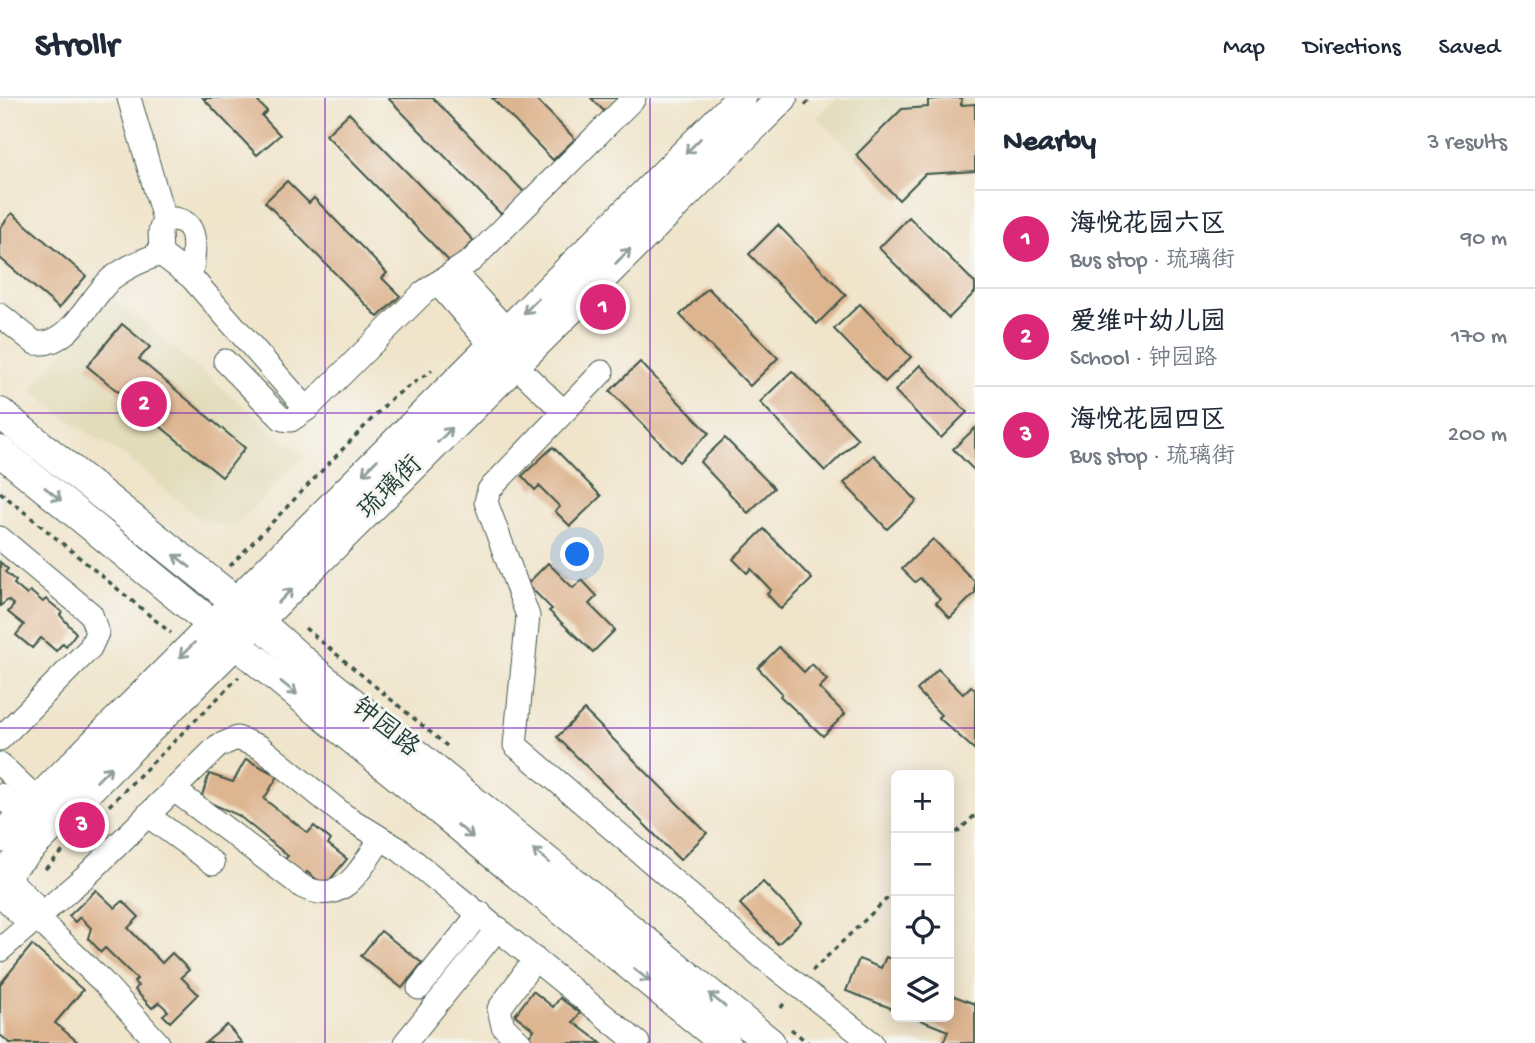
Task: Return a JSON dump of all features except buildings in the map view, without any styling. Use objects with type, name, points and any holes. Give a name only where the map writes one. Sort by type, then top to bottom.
[{"type":"main road","name":"琉璃街","points":[[0,838],[741,98]]},
{"type":"main road","name":"琉璃街","points":[[1,882],[782,98]]},
{"type":"main road","name":"钟园路","points":[[0,413],[236,602],[321,678],[770,1043]]},
{"type":"main road","name":"钟园路","points":[[0,451],[725,1043]]},
{"type":"street","points":[[129,98],[164,219],[160,232],[162,254],[191,277],[307,409]]},
{"type":"street","points":[[225,362],[282,419],[291,420],[307,409],[445,278],[472,260],[634,98]]},
{"type":"street","points":[[164,219],[180,222],[193,232],[195,240],[191,277]]},
{"type":"street","points":[[0,315],[35,343],[54,341],[65,334],[113,278],[145,259],[162,254]]},
{"type":"street","points":[[445,278],[500,338]]},
{"type":"street","points":[[520,360],[568,406]]},
{"type":"street","points":[[602,372],[495,480],[486,502],[528,615],[515,745],[797,984],[872,1043]]},
{"type":"street","points":[[0,538],[91,614],[97,633],[90,648],[0,739]]},
{"type":"street","points":[[0,950],[88,874],[218,746],[237,738],[248,740],[345,816],[381,839],[480,913],[638,1043]]},
{"type":"street","points":[[0,764],[30,808]]},
{"type":"street","points":[[173,789],[315,892],[334,893],[344,887],[381,839]]},
{"type":"street","points":[[0,795],[30,808]]},
{"type":"street","points":[[147,815],[212,863]]},
{"type":"street","points":[[1,882],[32,902],[36,917],[103,982],[158,1043]]},
{"type":"street","points":[[419,988],[480,913]]},
{"type":"street","points":[[405,1043],[498,928]]},
{"type":"street","points":[[520,1043],[503,1026],[499,1009],[535,959]]},
{"type":"path","points":[[954,835],[975,815]]},
{"type":"path","points":[[781,1008],[797,984],[891,895]]},
{"type":"shaded area","points":[[836,98],[975,98],[975,171],[925,174],[899,200],[817,117]]},
{"type":"shaded area","points":[[109,295],[304,456],[237,524],[229,527],[202,521],[130,460],[65,418],[31,390]]},
{"type":"place","name":"海悦花园六区","points":[[603,307]]},
{"type":"place","name":"爱维叶幼儿园","points":[[144,404]]},
{"type":"place","name":"海悦花园四区","points":[[82,825]]}]
